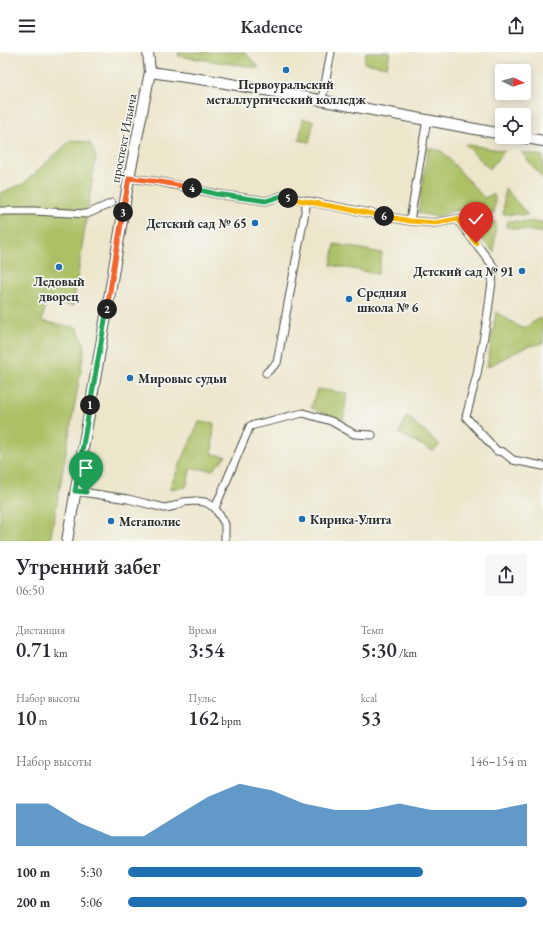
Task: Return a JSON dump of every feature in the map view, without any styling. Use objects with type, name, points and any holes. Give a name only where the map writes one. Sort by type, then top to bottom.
[{"type":"main road","name":"проспект Ильича","points":[[67,541],[129,178],[150,72],[148,52]]},
{"type":"main road","points":[[150,72],[214,81],[495,133]]},
{"type":"main road","points":[[531,139],[543,141]]},
{"type":"street","points":[[322,100],[331,52]]},
{"type":"street","points":[[410,221],[427,119]]},
{"type":"street","points":[[129,178],[161,182],[216,194],[266,201],[281,196],[410,221],[436,223],[457,219],[494,267],[487,319],[477,374],[466,417],[497,452],[503,452],[513,460],[543,466]]},
{"type":"street","points":[[266,373],[277,363],[306,201]]},
{"type":"street","points":[[0,211],[87,214],[112,203]]},
{"type":"street","points":[[215,508],[250,426],[303,413],[331,421],[354,434],[372,435]]},
{"type":"street","points":[[75,491],[128,499],[165,508],[183,502],[205,502],[215,508],[225,524],[225,541]]},
{"type":"green space","points":[[179,52],[245,52],[259,68],[178,56]]},
{"type":"green space","points":[[366,52],[390,52],[387,67],[364,63]]},
{"type":"green space","points":[[303,119],[314,121],[309,142],[299,140]]},
{"type":"green space","points":[[71,140],[90,143],[96,156],[73,306],[46,302],[42,321],[77,328],[85,347],[50,541],[0,541],[0,193],[23,184]]},
{"type":"green space","points":[[465,144],[505,151],[489,169]]},
{"type":"green space","points":[[428,148],[442,151],[484,198],[493,194],[495,197],[494,214],[456,210],[437,217],[418,213]]},
{"type":"green space","points":[[521,152],[543,156],[543,179]]},
{"type":"green space","points":[[505,188],[528,215],[503,214]]},
{"type":"green space","points":[[508,221],[543,222],[543,233],[506,227]]},
{"type":"green space","points":[[466,222],[496,222],[494,252]]},
{"type":"green space","points":[[335,244],[382,253],[378,274],[331,265]]},
{"type":"green space","points":[[496,312],[523,329],[540,318],[543,321],[543,343],[526,347],[487,367]]},
{"type":"green space","points":[[317,389],[347,393],[343,421],[311,408]]},
{"type":"green space","points":[[407,416],[440,445],[433,451],[399,433]]},
{"type":"green space","points":[[199,422],[214,423],[212,454],[226,456],[213,470],[191,468],[186,487],[169,489]]},
{"type":"place","name":"Первоуральский металлургический колледж","points":[[286,70]]},
{"type":"place","name":"Детский сад № 65","points":[[255,223]]},
{"type":"place","name":"Ледовый дворец","points":[[59,267]]},
{"type":"place","name":"Детский сад № 91","points":[[522,271]]},
{"type":"place","name":"Средняя школа № 6","points":[[349,299]]},
{"type":"place","name":"Мировые судьи","points":[[130,378]]},
{"type":"place","name":"Кирика-Улита","points":[[302,519]]},
{"type":"place","name":"Мегаполис","points":[[111,521]]},
{"type":"route","points":[[86,492],[75,491],[129,178],[161,182],[216,194],[266,201],[281,196],[410,221],[436,223],[457,219],[476,243]]}]
